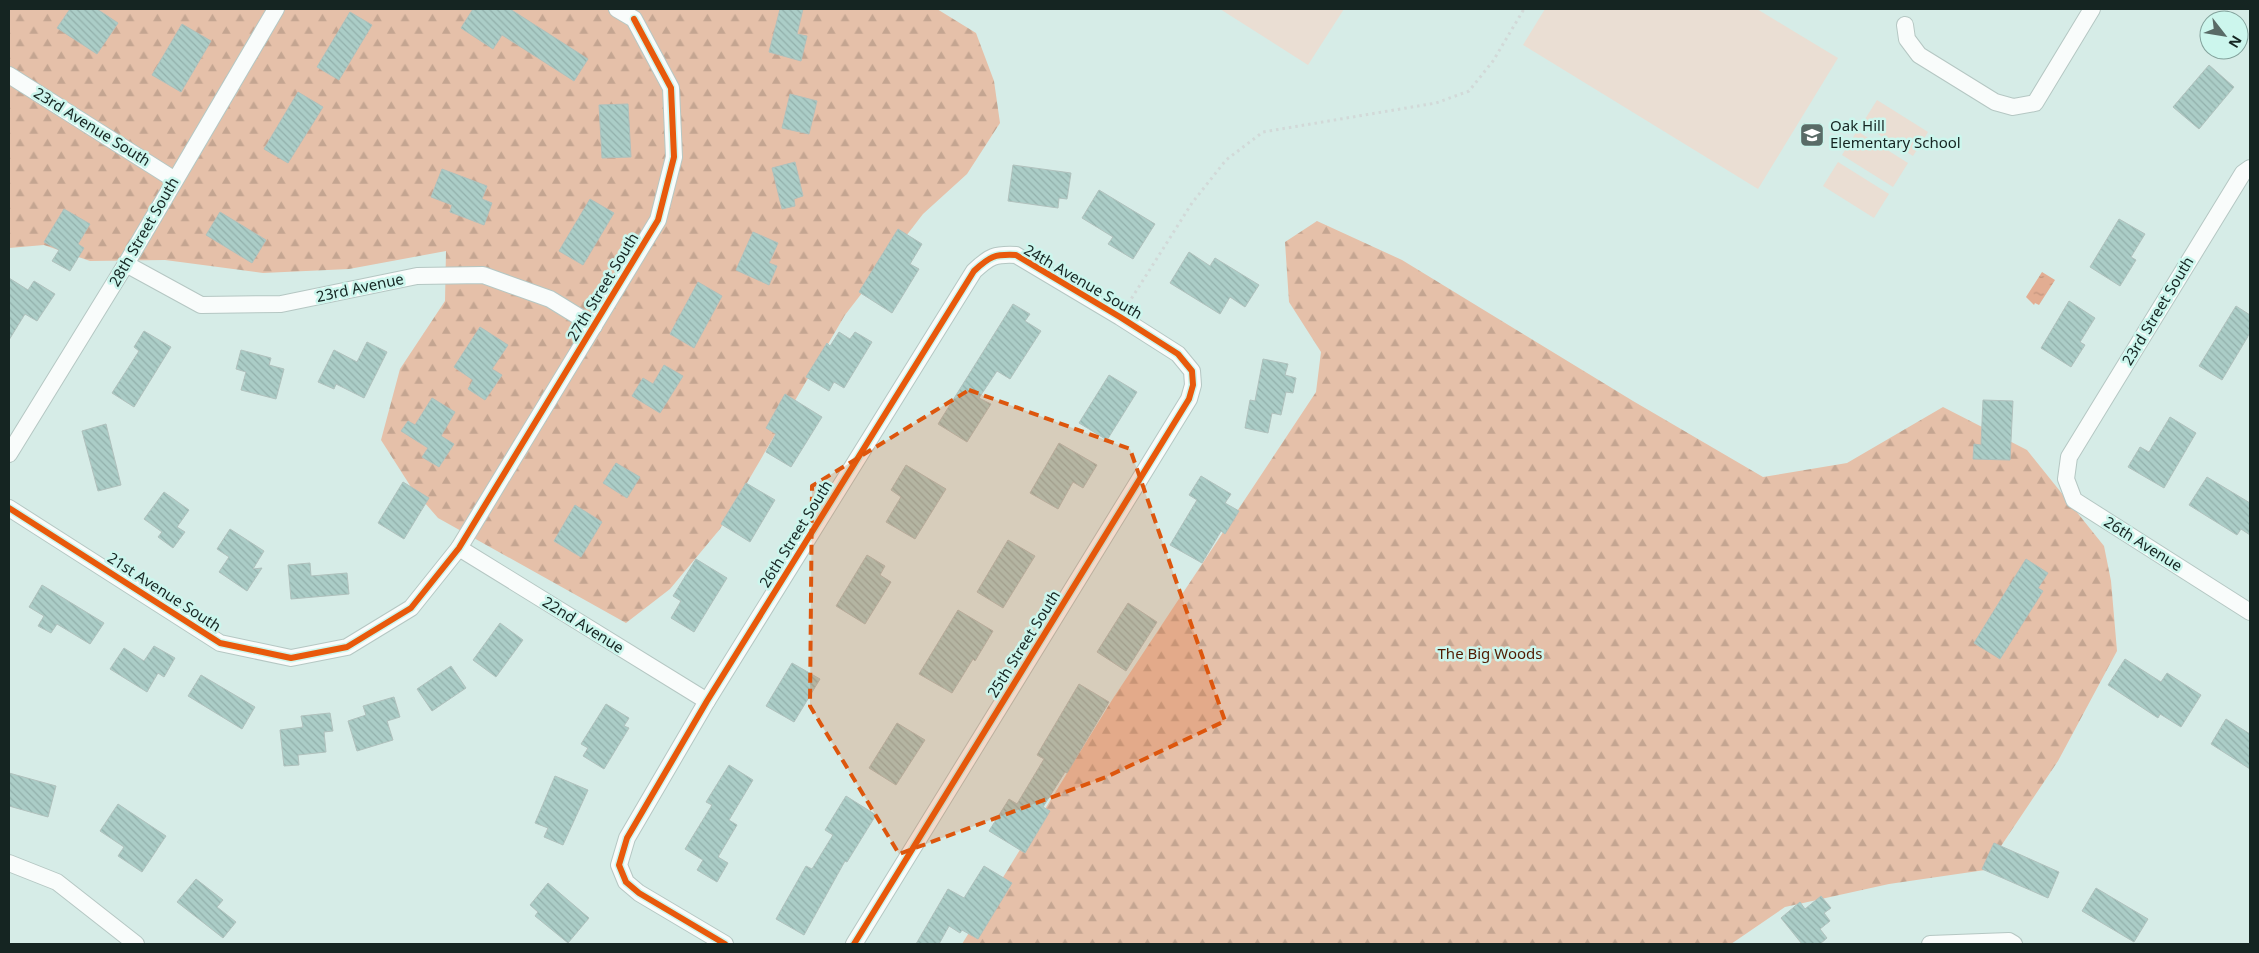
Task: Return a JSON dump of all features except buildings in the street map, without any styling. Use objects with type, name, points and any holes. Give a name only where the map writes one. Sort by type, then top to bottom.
[{"type":"street","name":"28th Street South","points":[[9,454],[126,264],[276,9]]},
{"type":"street","name":"27th Street South","points":[[459,548],[658,220],[674,157],[671,88],[634,19],[617,9]]},
{"type":"street","points":[[1905,25],[1907,39],[1919,55],[1995,102],[2013,107],[2035,102],[2092,9]]},
{"type":"street","name":"23rd Avenue South","points":[[9,75],[175,180]]},
{"type":"street","name":"23rd Street South","points":[[2069,457],[2243,173],[2250,168]]},
{"type":"street","name":"24th Avenue South","points":[[974,271],[986,260],[998,254],[1016,255],[1178,354]]},
{"type":"street","name":"23rd Avenue","points":[[126,264],[201,305],[281,304],[417,276],[483,275],[550,299],[594,326]]},
{"type":"street","name":"26th Street South","points":[[725,944],[639,894],[626,882],[619,866],[627,838],[707,701],[974,271]]},
{"type":"street","name":"25th Street South","points":[[854,944],[1189,399],[1193,385],[1192,371],[1178,354]]},
{"type":"street","name":"26th Avenue","points":[[2069,457],[2066,480],[2074,500],[2250,612]]},
{"type":"street","name":"21st Avenue South","points":[[9,508],[220,643],[291,658],[346,647],[411,608],[459,548]]},
{"type":"street","name":"22nd Avenue","points":[[459,548],[707,701]]},
{"type":"street","points":[[9,863],[57,882],[136,944]]},
{"type":"street","points":[[1930,944],[2009,941],[2014,944]]},
{"type":"path","points":[[1128,305],[1192,203],[1226,160],[1233,154],[1263,132],[1436,103],[1469,91],[1493,61],[1524,9]]},
{"type":"highlighted area","points":[[969,390],[1130,449],[1225,721],[1106,777],[899,854],[810,706],[812,486]]},
{"type":"green space","points":[[9,9],[937,9],[976,33],[994,81],[1000,123],[967,174],[923,214],[845,315],[720,529],[670,589],[626,623],[438,518],[411,487],[381,440],[400,369],[445,301],[446,251],[349,269],[263,273],[165,260],[90,261],[44,245],[9,248]]},
{"type":"green space","name":"The Big Woods","points":[[1317,221],[1402,260],[1633,401],[1763,477],[1847,463],[1943,407],[2027,450],[2104,546],[2111,581],[2117,651],[2058,761],[1985,870],[1889,884],[1785,907],[1731,944],[962,944],[1112,700],[1316,392],[1321,352],[1289,302],[1285,242]]},
{"type":"shaded area","points":[[1220,9],[1344,9],[1308,65]]},
{"type":"shaded area","points":[[1545,9],[1757,9],[1838,58],[1758,189],[1523,45]]},
{"type":"shaded area","points":[[1877,100],[1928,132],[1913,156],[1862,124]]},
{"type":"shaded area","points":[[1857,131],[1908,163],[1893,187],[1842,155]]},
{"type":"shaded area","points":[[1838,162],[1889,194],[1874,218],[1823,186]]},
{"type":"water","points":[[2042,272],[2055,280],[2039,305],[2035,303],[2034,305],[2026,297]]},
{"type":"cycle path","points":[[9,508],[220,643],[291,658],[347,647],[411,608],[459,548],[658,220],[674,157],[671,88],[634,19]]},
{"type":"cycle path","points":[[725,944],[639,893],[626,882],[619,865],[627,838],[707,701],[974,271],[993,257],[1016,255],[1178,354],[1192,371],[1193,385],[1189,399],[854,944]]},
{"type":"place","name":"Oak Hill Elementary School","points":[[1812,135]]}]
